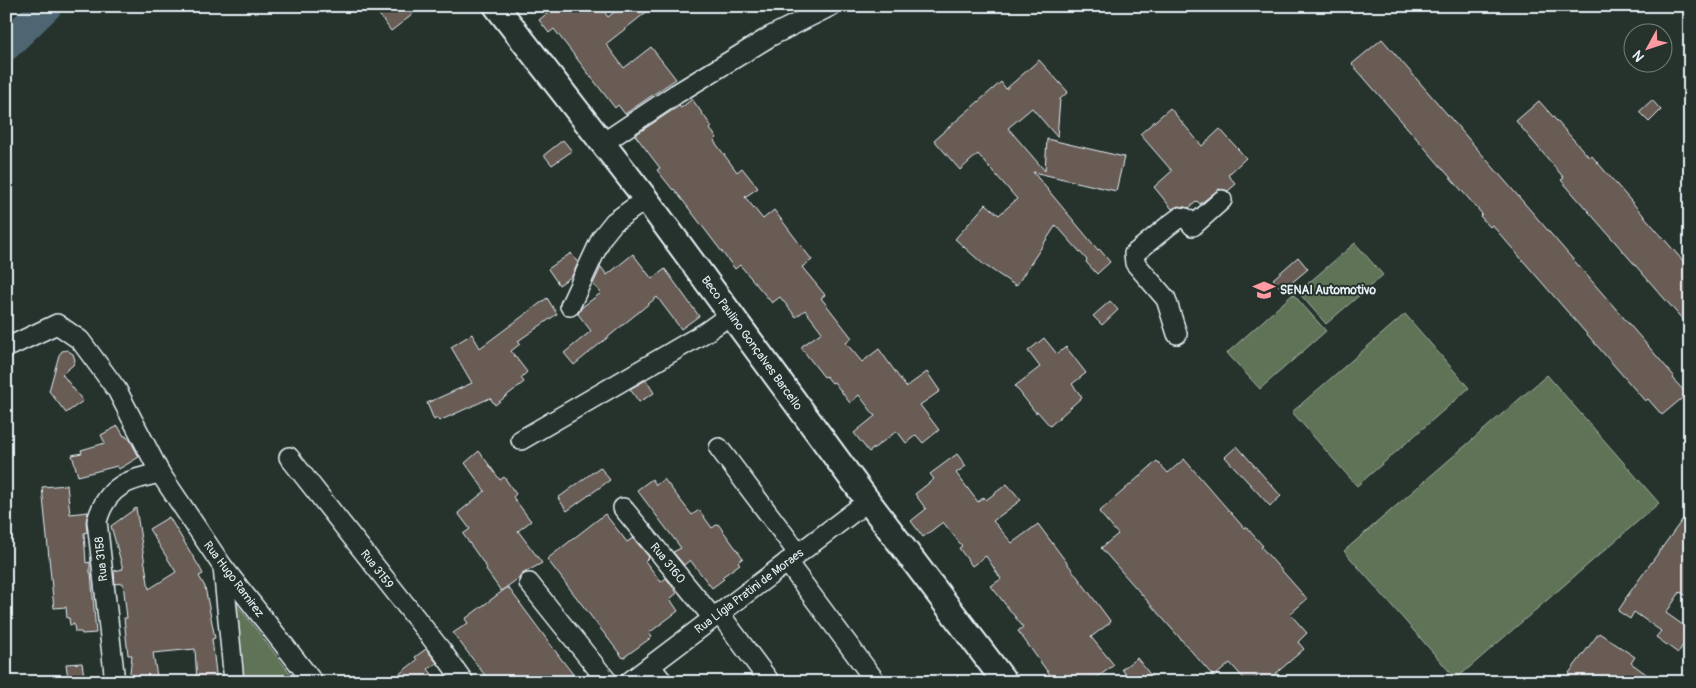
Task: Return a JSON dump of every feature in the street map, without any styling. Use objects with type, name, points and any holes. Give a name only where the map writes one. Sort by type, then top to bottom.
[{"type":"main road","name":"Beco Paulino Gonçalves Barcello","points":[[496,6],[646,199],[868,501],[1005,682]]},
{"type":"street","points":[[603,143],[676,94],[771,36],[831,6]]},
{"type":"street","points":[[570,306],[602,237],[614,222],[646,199]]},
{"type":"street","points":[[1177,334],[1166,299],[1135,263],[1134,254],[1180,218],[1186,218],[1193,226],[1222,200]]},
{"type":"street","points":[[521,440],[706,332],[730,315]]},
{"type":"street","name":"Rua Hugo Ramirez","points":[[6,348],[58,324],[80,340],[118,390],[160,472],[224,567],[313,682]]},
{"type":"street","points":[[719,448],[876,682]]},
{"type":"street","name":"Rua 3159","points":[[289,457],[464,682]]},
{"type":"street","name":"Rua 3158","points":[[115,682],[97,521],[100,508],[110,493],[126,482],[160,472]]},
{"type":"street","name":"Rua Lígia Pratini de Moraes","points":[[629,682],[868,501]]},
{"type":"street","name":"Rua 3160","points":[[623,508],[770,682]]},
{"type":"street","points":[[224,567],[234,682]]},
{"type":"street","points":[[529,583],[608,682]]},
{"type":"street","points":[[650,666],[662,682]]},
{"type":"green space","points":[[1355,243],[1383,275],[1326,324],[1298,292]]},
{"type":"green space","points":[[1293,294],[1326,331],[1260,389],[1227,353]]},
{"type":"green space","points":[[1405,314],[1469,388],[1357,486],[1292,412]]},
{"type":"green space","points":[[1547,375],[1659,503],[1456,679],[1344,551]]},
{"type":"green space","points":[[234,601],[297,682],[243,682]]},
{"type":"building","points":[[373,6],[406,6],[412,15],[391,31]]},
{"type":"building","points":[[556,6],[600,6],[608,17],[622,6],[654,6],[606,44],[624,68],[651,47],[676,79],[625,114],[618,105],[615,108],[554,29],[549,33],[539,20]]},
{"type":"building","points":[[1382,39],[1674,376],[1672,378],[1687,394],[1662,415],[1648,399],[1645,401],[1492,225],[1490,227],[1480,216],[1482,214],[1352,64]]},
{"type":"building","points":[[1039,60],[1068,92],[1060,99],[1057,137],[1032,108],[1008,128],[1045,171],[1047,139],[1124,157],[1116,191],[1033,172],[1110,262],[1097,274],[1056,225],[1016,286],[983,264],[955,239],[986,204],[999,215],[1017,199],[978,154],[960,170],[934,140],[1001,82],[1006,89]]},
{"type":"building","points":[[692,99],[712,127],[710,129],[717,138],[714,141],[737,172],[742,168],[758,188],[745,197],[763,219],[774,210],[812,260],[802,267],[825,295],[821,298],[852,338],[846,343],[862,362],[879,349],[906,387],[927,372],[940,391],[920,405],[939,430],[923,443],[916,435],[906,443],[897,431],[869,452],[854,433],[875,416],[859,395],[850,403],[834,382],[832,383],[826,376],[824,377],[802,349],[802,346],[822,332],[805,310],[796,317],[780,297],[772,303],[740,265],[735,269],[674,189],[657,170],[660,168],[635,135],[679,106],[681,108]]},
{"type":"building","points":[[1652,100],[1661,110],[1649,122],[1639,112]]},
{"type":"building","points":[[1539,101],[1589,157],[1591,155],[1690,269],[1690,328],[1561,180],[1564,178],[1516,121]]},
{"type":"building","points":[[1170,108],[1202,146],[1220,129],[1246,158],[1228,175],[1236,184],[1228,191],[1219,189],[1200,204],[1197,201],[1189,208],[1178,206],[1172,209],[1154,187],[1172,171],[1140,134]]},
{"type":"building","points":[[563,140],[572,151],[552,165],[544,155]]},
{"type":"building","points":[[571,253],[578,263],[572,276],[559,285],[548,269]]},
{"type":"building","points":[[633,254],[652,279],[665,269],[699,316],[681,329],[657,297],[574,365],[564,353],[591,331],[578,314],[582,307],[601,293],[593,284],[601,267],[607,275]]},
{"type":"building","points":[[1298,257],[1308,269],[1283,290],[1273,279]]},
{"type":"building","points":[[547,298],[557,314],[518,341],[520,344],[511,351],[527,372],[521,378],[524,382],[495,405],[490,398],[439,421],[437,418],[434,420],[427,403],[472,383],[451,347],[472,334],[480,348]]},
{"type":"building","points":[[1110,301],[1118,310],[1102,325],[1093,316]]},
{"type":"building","points":[[1044,338],[1057,354],[1066,347],[1086,373],[1072,384],[1082,397],[1050,426],[1037,411],[1036,413],[1015,386],[1040,367],[1028,351]]},
{"type":"building","points":[[67,350],[73,354],[75,360],[73,365],[62,374],[83,401],[66,413],[49,391],[59,355],[62,351]]},
{"type":"building","points":[[646,380],[654,393],[639,402],[630,389]]},
{"type":"building","points":[[118,426],[124,436],[129,438],[139,457],[119,469],[117,466],[78,476],[72,455],[82,453],[81,450],[105,443],[101,435]]},
{"type":"building","points":[[1237,446],[1281,496],[1270,506],[1225,457]]},
{"type":"building","points":[[479,451],[500,480],[504,477],[516,494],[513,497],[531,521],[518,531],[542,563],[522,574],[501,591],[463,534],[470,529],[458,513],[485,491],[465,463]]},
{"type":"building","points":[[957,454],[966,466],[956,473],[978,502],[984,497],[986,500],[1007,484],[1021,500],[993,521],[1012,543],[1038,524],[1111,622],[1091,637],[1114,665],[1091,682],[1055,682],[1018,631],[1023,627],[991,586],[1001,579],[986,556],[972,566],[959,548],[962,546],[943,522],[923,537],[911,521],[926,509],[915,494],[934,479],[930,474]]},
{"type":"building","points":[[1184,459],[1244,528],[1246,527],[1263,546],[1261,547],[1307,599],[1290,614],[1307,633],[1298,642],[1304,649],[1266,682],[1259,675],[1251,682],[1247,682],[1230,663],[1214,677],[1101,548],[1118,534],[1099,512],[1157,461],[1168,473]]},
{"type":"building","points":[[600,467],[610,480],[567,511],[558,498]]},
{"type":"building","points":[[652,479],[656,485],[664,479],[692,515],[699,510],[712,528],[718,524],[743,558],[738,562],[740,564],[722,577],[724,579],[712,588],[690,560],[684,565],[673,552],[681,548],[637,490]]},
{"type":"building","points":[[67,485],[70,514],[88,512],[87,532],[84,533],[86,563],[90,562],[96,633],[82,634],[81,632],[75,632],[74,624],[70,625],[69,618],[67,618],[66,607],[54,608],[42,487]]},
{"type":"building","points":[[136,508],[149,589],[176,572],[149,529],[169,517],[203,574],[199,576],[205,587],[215,638],[212,639],[217,682],[197,682],[195,649],[153,653],[158,682],[131,682],[132,655],[128,655],[124,618],[127,618],[123,583],[115,584],[114,571],[123,569],[111,526]]},
{"type":"building","points":[[1690,509],[1690,598],[1680,592],[1666,613],[1690,630],[1690,650],[1683,645],[1678,653],[1656,637],[1661,631],[1634,612],[1630,619],[1618,611]]},
{"type":"building","points":[[605,514],[627,542],[633,538],[649,557],[645,561],[661,582],[666,578],[677,593],[670,599],[678,611],[649,633],[652,637],[623,658],[547,559]]},
{"type":"building","points":[[508,587],[579,682],[490,682],[453,633],[468,623],[465,619]]},
{"type":"building","points":[[1599,633],[1635,657],[1631,663],[1657,682],[1566,682],[1571,675],[1569,673]]},
{"type":"building","points":[[426,649],[437,663],[428,669],[438,682],[389,682],[417,660],[415,657]]},
{"type":"building","points":[[1137,658],[1156,682],[1131,682],[1122,669]]},
{"type":"building","points":[[82,663],[84,676],[68,678],[66,664]]},
{"type":"waterway","points":[[6,46],[47,6]]},
{"type":"place","name":"SENAI Automotivo","points":[[1264,290]]}]
